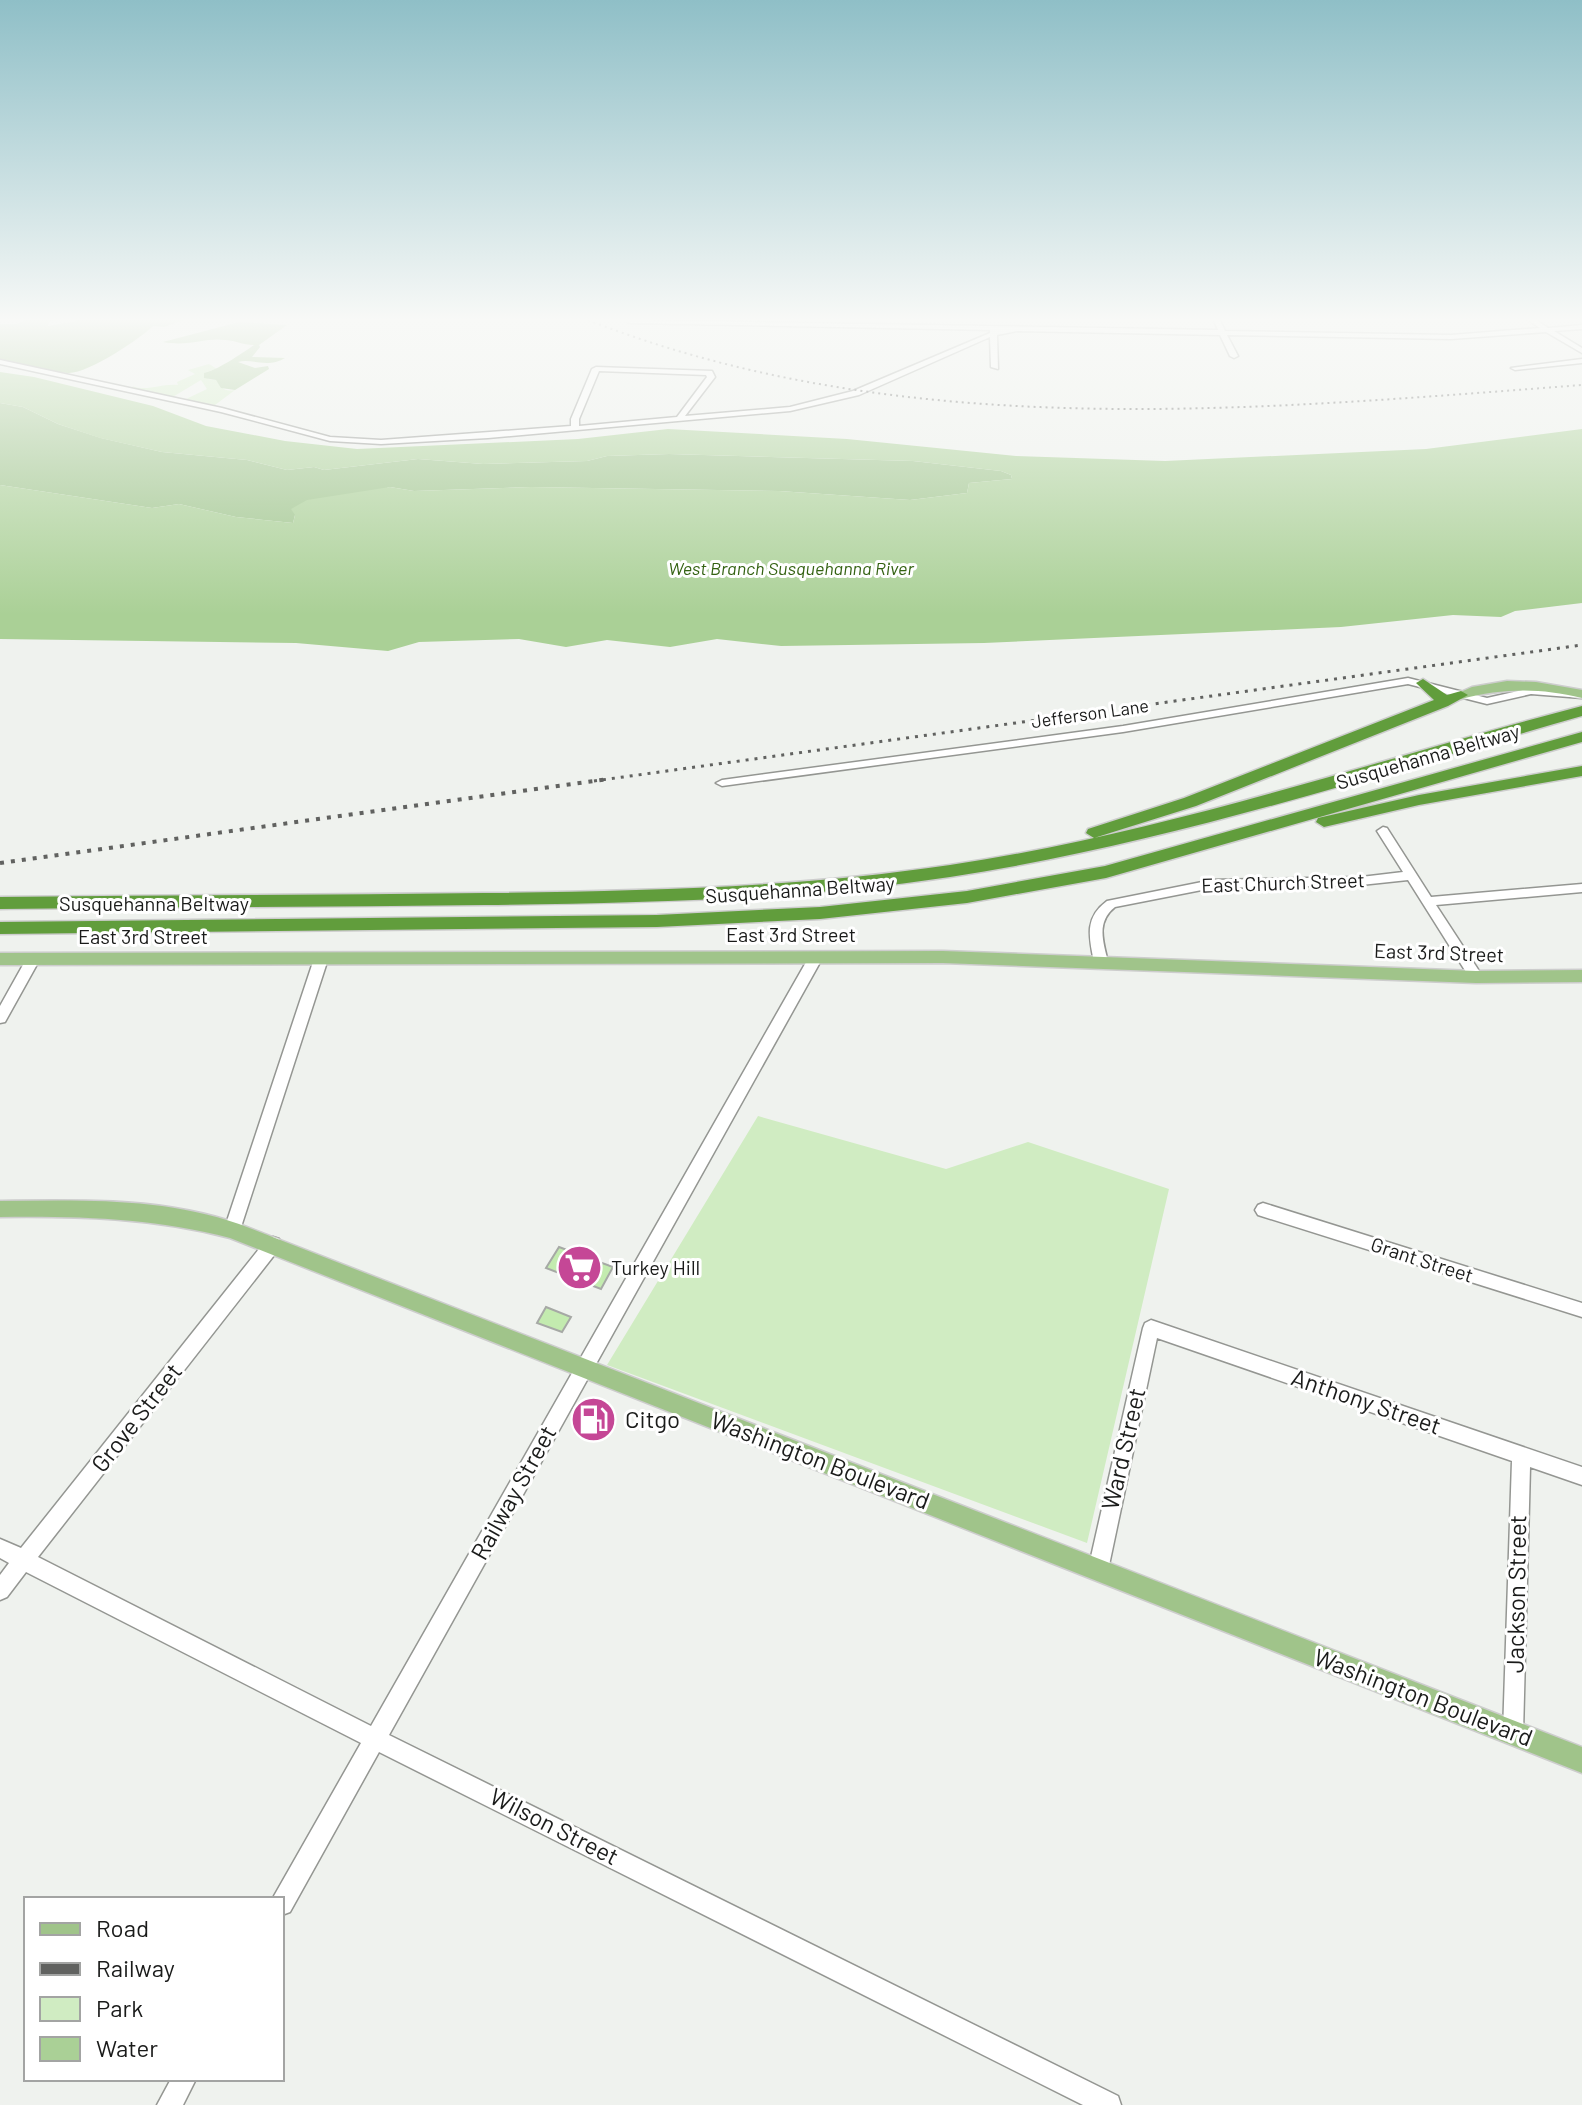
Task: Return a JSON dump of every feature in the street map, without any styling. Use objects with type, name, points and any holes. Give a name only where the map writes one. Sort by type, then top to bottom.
[{"type":"highway","points":[[1416,682],[1441,698],[1443,703]]},
{"type":"highway","points":[[776,891],[992,856],[1109,829],[1190,802],[1469,692]]},
{"type":"highway","name":"Susquehanna Beltway","points":[[0,903],[623,897],[776,891],[950,871],[1099,845],[1582,711]]},
{"type":"highway","name":"Susquehanna Beltway","points":[[0,928],[657,921],[806,914],[967,897],[1106,872],[1582,737]]},
{"type":"highway","points":[[1106,872],[1168,862],[1419,800],[1582,771]]},
{"type":"main road","name":"Jefferson Lane","points":[[1469,692],[1506,683],[1531,683],[1582,694]]},
{"type":"main road","name":"East 3rd Street","points":[[0,959],[994,957],[1476,977],[1582,976]]},
{"type":"main road","name":"Washington Boulevard","points":[[0,1209],[161,1212],[273,1244],[1582,1760]]},
{"type":"street","points":[[251,418],[346,441],[452,439],[688,418]]},
{"type":"street","points":[[575,418],[575,428]]},
{"type":"street","points":[[1416,682],[1425,679],[1469,692]]},
{"type":"street","name":"Jefferson Lane","points":[[722,783],[1123,729],[1416,682],[1469,692]]},
{"type":"street","points":[[1383,831],[1476,977]]},
{"type":"street","name":"East Church Street","points":[[1101,962],[1093,927],[1100,912],[1108,906],[1212,884],[1361,881],[1412,875]]},
{"type":"street","points":[[1430,901],[1582,888]]},
{"type":"street","name":"Railway Street","points":[[284,1900],[816,957]]},
{"type":"street","points":[[0,1018],[33,959]]},
{"type":"street","points":[[232,1230],[321,959]]},
{"type":"street","name":"Grant Street","points":[[1263,1210],[1582,1310]]},
{"type":"street","name":"Grove Street","points":[[0,1590],[273,1244]]},
{"type":"street","name":"Anthony Street","points":[[1151,1328],[1582,1476]]},
{"type":"street","name":"Ward Street","points":[[1098,1570],[1151,1328]]},
{"type":"street","name":"Jackson Street","points":[[1513,1733],[1521,1455]]},
{"type":"street","name":"Wilson Street","points":[[0,1548],[1109,2105]]},
{"type":"street","points":[[169,2105],[183,2081]]},
{"type":"green space","points":[[758,1116],[946,1169],[1028,1142],[1169,1189],[1087,1543],[607,1365]]},
{"type":"shaded area","points":[[0,418],[46,418],[101,438],[162,452],[247,460],[287,470],[314,467],[324,470],[418,459],[483,464],[587,461],[607,456],[669,454],[913,461],[1001,471],[1011,475],[1012,479],[969,483],[967,493],[910,500],[779,491],[531,487],[414,491],[390,487],[295,515],[293,523],[236,517],[179,504],[152,508],[0,485]]},
{"type":"water","name":"West Branch Susquehanna River","points":[[46,418],[185,418],[206,426],[285,441],[357,449],[578,439],[668,429],[847,439],[1016,456],[1165,461],[1426,449],[1582,429],[1582,603],[1515,611],[1501,617],[1453,615],[1341,627],[984,643],[781,646],[717,639],[670,647],[607,640],[566,647],[519,639],[419,642],[388,651],[296,643],[0,639],[0,485],[152,508],[179,504],[236,517],[293,523],[295,515],[291,509],[307,500],[390,487],[414,491],[531,487],[779,491],[910,500],[967,493],[969,483],[1012,479],[1011,475],[1001,471],[913,461],[669,454],[607,456],[587,461],[483,464],[418,459],[324,470],[314,467],[287,470],[247,460],[162,452],[100,438]]},
{"type":"building","name":"Turkey Hill","points":[[559,1247],[613,1267],[601,1289],[546,1268]]},
{"type":"building","name":"Turkey Hill","points":[[546,1307],[571,1317],[562,1332],[537,1323]]},
{"type":"building","name":"Citgo","points":[[602,1409],[604,1427],[585,1431],[584,1412]]},
{"type":"railway","points":[[594,781],[1582,645]]},
{"type":"railway","points":[[0,863],[608,779]]},
{"type":"place","name":"Turkey Hill","points":[[580,1268]]},
{"type":"place","name":"Citgo","points":[[594,1420]]}]
